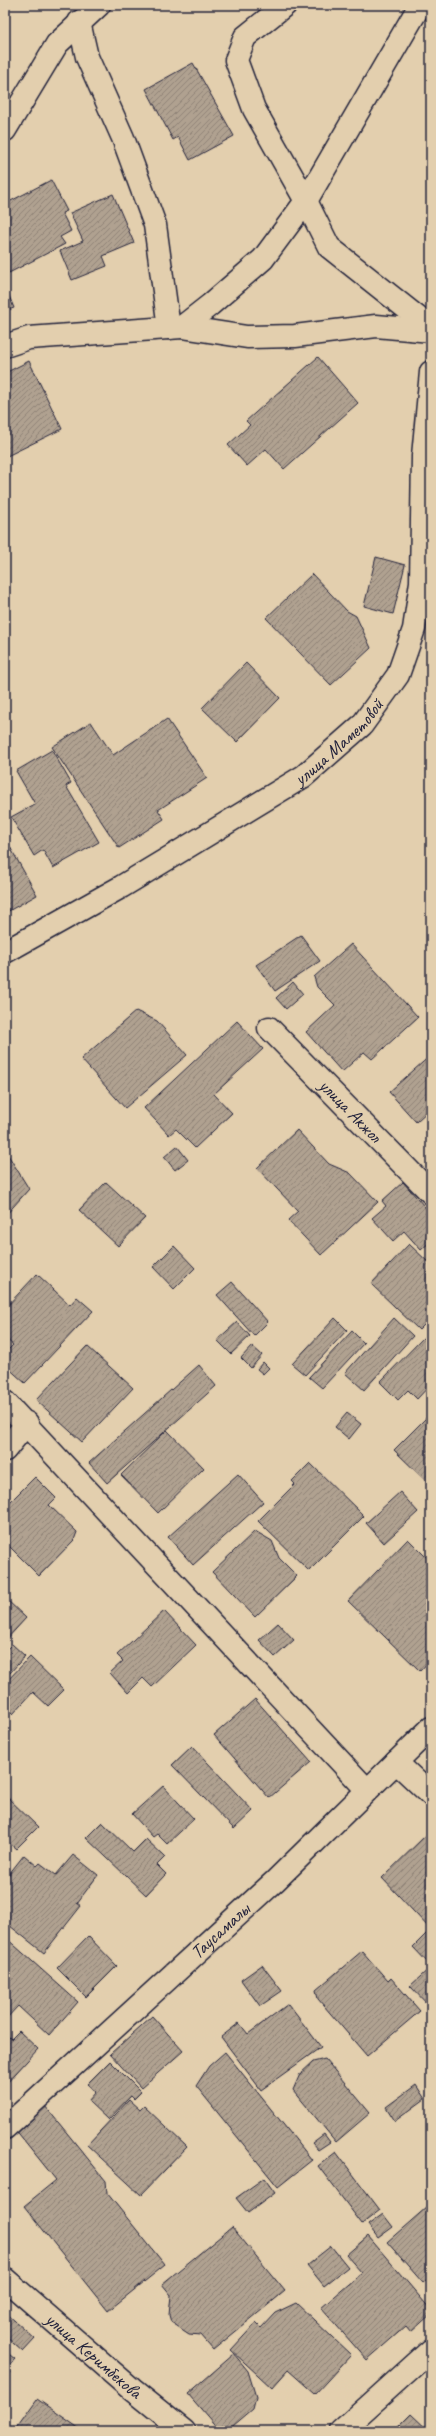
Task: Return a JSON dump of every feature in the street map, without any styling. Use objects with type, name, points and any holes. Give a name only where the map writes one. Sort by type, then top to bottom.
[{"type":"street","points":[[5,130],[57,44],[100,5]]},
{"type":"street","points":[[285,5],[244,37],[236,60],[254,110],[306,201],[328,247],[431,329]]},
{"type":"street","points":[[175,328],[263,259],[306,201],[420,5]]},
{"type":"street","points":[[80,22],[87,57],[123,138],[155,224],[175,328]]},
{"type":"street","points":[[5,346],[29,338],[175,328],[247,337],[295,336],[376,326],[431,329]]},
{"type":"street","name":"улица Маметовой","points":[[5,952],[121,887],[304,776],[362,725],[398,675],[414,629],[422,582],[423,456],[431,372]]},
{"type":"street","name":"улица Акжол","points":[[269,1028],[431,1193]]},
{"type":"street","points":[[5,1402],[27,1423],[126,1534],[366,1790]]},
{"type":"street","points":[[5,1450],[27,1423]]},
{"type":"street","name":"Таусамалы","points":[[5,2128],[275,1881],[366,1790],[431,1728]]},
{"type":"street","points":[[396,1762],[431,1795]]},
{"type":"street","name":"улица Керимбекова","points":[[5,2279],[133,2390],[184,2431]]},
{"type":"street","points":[[341,2431],[431,2350]]},
{"type":"building","points":[[193,63],[234,136],[190,160],[178,137],[173,140],[146,89]]},
{"type":"building","points":[[51,180],[67,211],[62,213],[71,231],[60,237],[65,244],[9,273],[5,265],[5,204]]},
{"type":"building","points":[[113,194],[134,243],[103,256],[107,266],[72,280],[60,251],[83,241],[70,213]]},
{"type":"building","points":[[5,286],[14,308],[5,311]]},
{"type":"building","points":[[318,357],[358,403],[284,469],[266,449],[247,466],[228,445],[250,425],[246,421]]},
{"type":"building","points":[[29,361],[62,429],[5,457],[5,373]]},
{"type":"building","points":[[376,557],[405,565],[393,614],[364,606]]},
{"type":"building","points":[[312,574],[347,611],[356,616],[371,648],[331,685],[266,618]]},
{"type":"building","points":[[246,663],[280,698],[237,742],[202,708]]},
{"type":"building","points":[[167,719],[207,778],[158,810],[164,819],[119,848],[52,747],[91,722],[113,755]]},
{"type":"building","points":[[52,750],[71,783],[66,786],[99,842],[53,868],[43,850],[34,856],[11,817],[35,804],[16,771]]},
{"type":"building","points":[[5,838],[37,895],[5,913]]},
{"type":"building","points":[[301,935],[320,961],[275,991],[256,965]]},
{"type":"building","points":[[351,944],[418,1017],[372,1059],[364,1052],[342,1072],[306,1032],[335,1005],[317,987],[314,977]]},
{"type":"building","points":[[293,982],[303,994],[286,1009],[276,998]]},
{"type":"building","points":[[136,1011],[157,1021],[187,1055],[125,1108],[81,1059]]},
{"type":"building","points":[[237,1021],[263,1049],[214,1094],[232,1113],[195,1148],[176,1129],[169,1135],[144,1108]]},
{"type":"building","points":[[431,1055],[431,1108],[416,1122],[389,1092]]},
{"type":"building","points":[[297,1130],[329,1164],[350,1173],[378,1202],[321,1255],[288,1220],[298,1211],[257,1168]]},
{"type":"building","points":[[177,1146],[188,1160],[175,1170],[164,1157]]},
{"type":"building","points":[[5,1150],[29,1189],[5,1216]]},
{"type":"building","points":[[106,1182],[145,1218],[118,1246],[79,1210]]},
{"type":"building","points":[[403,1182],[431,1214],[431,1241],[421,1250],[404,1231],[393,1241],[372,1218],[386,1206],[382,1201]]},
{"type":"building","points":[[409,1244],[428,1262],[431,1259],[431,1318],[419,1330],[371,1284]]},
{"type":"building","points":[[174,1246],[195,1268],[174,1289],[153,1267]]},
{"type":"building","points":[[37,1274],[70,1305],[77,1297],[93,1311],[25,1383],[5,1365],[5,1353],[13,1345],[5,1338],[5,1308]]},
{"type":"building","points":[[232,1282],[268,1322],[254,1336],[217,1295]]},
{"type":"building","points":[[335,1318],[347,1330],[305,1375],[292,1364]]},
{"type":"building","points":[[394,1318],[413,1336],[364,1390],[345,1373]]},
{"type":"building","points":[[237,1322],[250,1336],[231,1354],[217,1340]]},
{"type":"building","points":[[352,1331],[364,1343],[322,1388],[309,1377]]},
{"type":"building","points":[[424,1337],[431,1344],[431,1384],[417,1399],[408,1390],[398,1400],[380,1382]]},
{"type":"building","points":[[87,1346],[133,1388],[82,1442],[36,1400]]},
{"type":"building","points":[[252,1346],[262,1355],[251,1368],[241,1358]]},
{"type":"building","points":[[263,1362],[269,1368],[263,1374],[257,1369]]},
{"type":"building","points":[[199,1365],[216,1386],[107,1483],[89,1463]]},
{"type":"building","points":[[347,1413],[361,1424],[349,1439],[335,1427]]},
{"type":"building","points":[[431,1413],[431,1484],[430,1485],[394,1450]]},
{"type":"building","points":[[167,1430],[204,1468],[158,1513],[121,1475]]},
{"type":"building","points":[[310,1463],[364,1516],[309,1571],[258,1521],[295,1484],[292,1481]]},
{"type":"building","points":[[238,1474],[263,1502],[193,1565],[168,1537]]},
{"type":"building","points":[[35,1477],[56,1498],[49,1505],[77,1532],[74,1540],[39,1576],[5,1542],[5,1507]]},
{"type":"building","points":[[400,1492],[418,1512],[384,1543],[366,1523]]},
{"type":"building","points":[[255,1531],[272,1541],[279,1558],[297,1576],[255,1617],[212,1572]]},
{"type":"building","points":[[408,1539],[431,1562],[431,1659],[420,1671],[348,1601]]},
{"type":"building","points":[[5,1598],[26,1618],[5,1641]]},
{"type":"building","points":[[164,1611],[196,1645],[152,1687],[143,1678],[128,1693],[110,1673],[123,1661],[117,1655]]},
{"type":"building","points":[[278,1623],[294,1640],[275,1657],[259,1640]]},
{"type":"building","points":[[12,1644],[25,1656],[10,1673],[5,1669],[5,1651]]},
{"type":"building","points":[[30,1657],[64,1690],[48,1706],[33,1692],[13,1714],[5,1706],[5,1683]]},
{"type":"building","points":[[255,1699],[311,1762],[269,1798],[214,1735]]},
{"type":"building","points":[[192,1746],[253,1811],[234,1829],[172,1765]]},
{"type":"building","points":[[163,1786],[194,1819],[167,1844],[157,1834],[153,1837],[132,1814]]},
{"type":"building","points":[[5,1795],[38,1827],[16,1849],[7,1841],[5,1844]]},
{"type":"building","points":[[102,1822],[133,1852],[146,1839],[165,1857],[157,1865],[166,1874],[146,1895],[86,1838]]},
{"type":"building","points":[[426,1835],[431,1841],[431,1930],[382,1878]]},
{"type":"building","points":[[24,1855],[37,1866],[40,1863],[56,1875],[73,1855],[98,1875],[77,1903],[81,1906],[44,1953],[5,1922],[5,1879]]},
{"type":"building","points":[[427,1933],[431,1936],[431,1966],[413,1947]]},
{"type":"building","points":[[88,1936],[117,1966],[86,1997],[57,1968]]},
{"type":"building","points":[[5,1937],[78,2002],[49,2035],[18,2006],[5,2020]]},
{"type":"building","points":[[362,1951],[388,1981],[391,1978],[420,2011],[367,2056],[318,1999],[316,1990]]},
{"type":"building","points":[[262,1965],[282,1991],[260,2006],[241,1980]]},
{"type":"building","points":[[431,1967],[431,2008],[410,1986]]},
{"type":"building","points":[[288,2004],[321,2047],[261,2090],[221,2037],[239,2023],[248,2034]]},
{"type":"building","points":[[152,2016],[183,2051],[141,2088],[110,2054]]},
{"type":"building","points":[[19,2031],[38,2049],[5,2085],[5,2037],[7,2035],[11,2039]]},
{"type":"building","points":[[225,2052],[312,2160],[278,2187],[196,2086],[209,2066]]},
{"type":"building","points":[[325,2059],[370,2113],[336,2142],[293,2090],[300,2074],[313,2062]]},
{"type":"building","points":[[110,2061],[141,2092],[134,2099],[131,2096],[108,2120],[88,2101],[96,2092],[87,2084]]},
{"type":"building","points":[[416,2085],[425,2099],[395,2121],[386,2107]]},
{"type":"building","points":[[129,2100],[140,2110],[144,2106],[187,2147],[141,2195],[87,2145]]},
{"type":"building","points":[[45,2106],[106,2181],[107,2193],[165,2265],[108,2311],[24,2206],[56,2180],[15,2129]]},
{"type":"building","points":[[324,2134],[330,2142],[318,2150],[312,2143]]},
{"type":"building","points":[[336,2152],[380,2210],[362,2224],[318,2166]]},
{"type":"building","points":[[264,2178],[275,2193],[248,2213],[236,2198]]},
{"type":"building","points":[[427,2207],[431,2211],[431,2276],[423,2283],[387,2242]]},
{"type":"building","points":[[383,2214],[393,2227],[378,2238],[368,2225]]},
{"type":"building","points":[[232,2227],[285,2291],[213,2350],[200,2335],[189,2334],[171,2322],[169,2315],[171,2295],[162,2284]]},
{"type":"building","points":[[368,2236],[431,2310],[431,2314],[411,2332],[406,2326],[367,2360],[321,2308],[362,2273],[346,2255]]},
{"type":"building","points":[[331,2246],[348,2267],[324,2286],[307,2265]]},
{"type":"building","points":[[296,2303],[351,2355],[315,2394],[288,2370],[272,2388],[231,2350],[256,2323],[261,2328],[275,2313]]},
{"type":"building","points":[[5,2312],[35,2339],[23,2352],[5,2336]]},
{"type":"building","points":[[5,2351],[15,2359],[6,2369],[10,2372],[5,2379]]},
{"type":"building","points":[[234,2354],[248,2371],[256,2397],[253,2409],[227,2431],[220,2431],[188,2394]]},
{"type":"building","points":[[37,2399],[83,2431],[14,2431]]},
{"type":"building","points":[[411,2414],[429,2431],[394,2431]]}]
